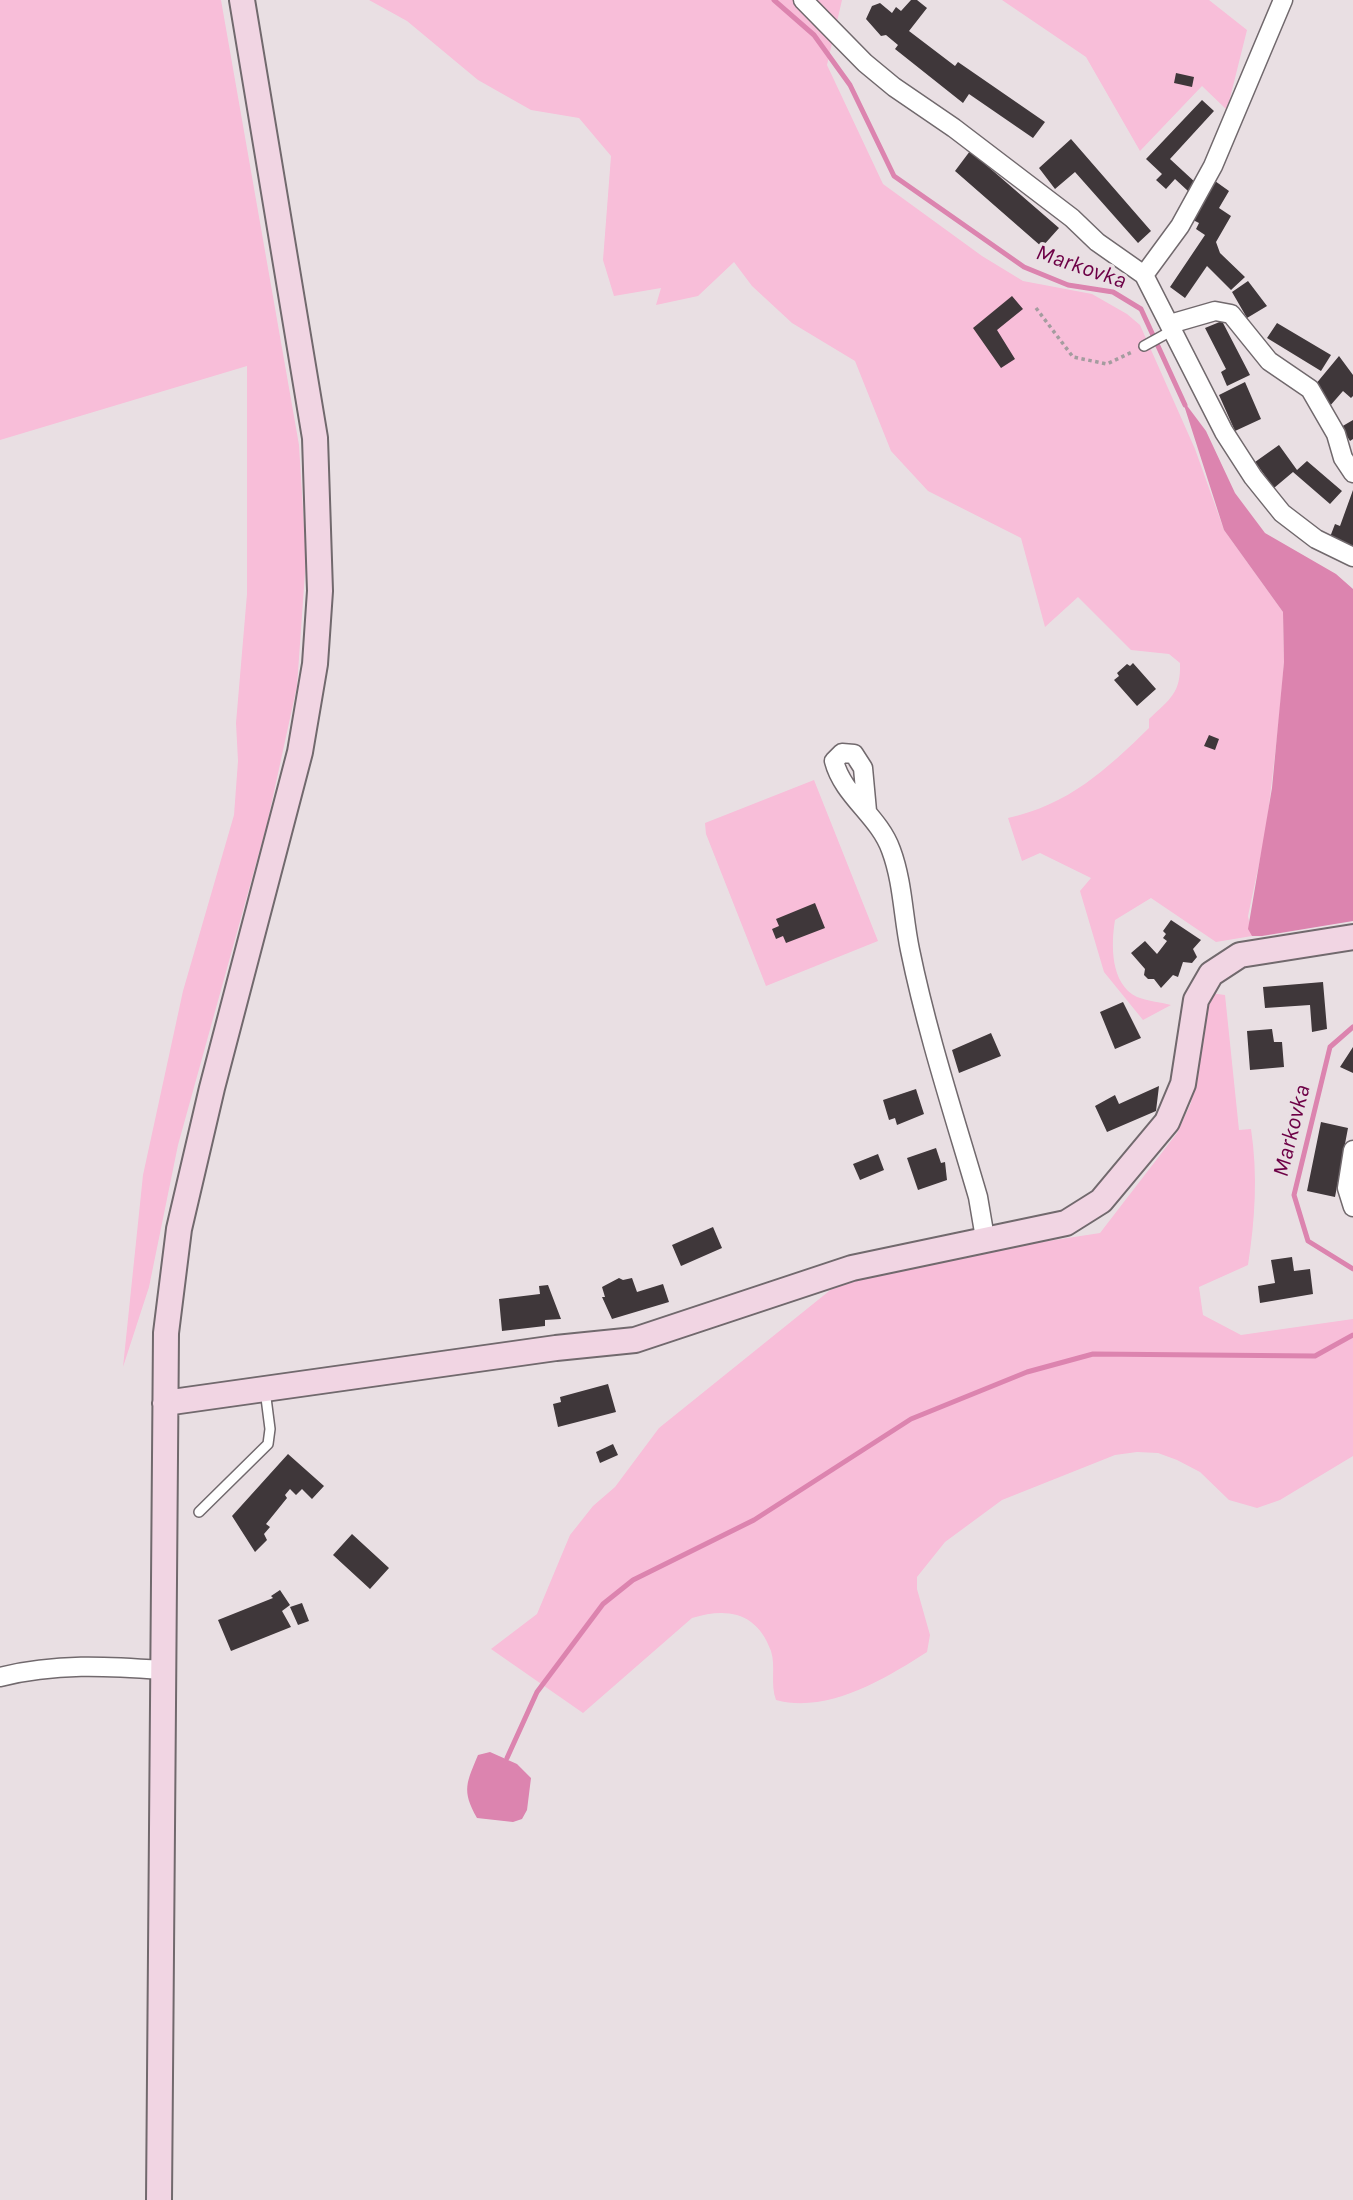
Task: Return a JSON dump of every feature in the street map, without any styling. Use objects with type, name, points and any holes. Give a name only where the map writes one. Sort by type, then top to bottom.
[{"type":"main road","points":[[159,2200],[166,1333],[179,1229],[212,1088],[300,752],[315,664],[320,591],[315,438],[242,0]]},
{"type":"main road","points":[[165,1403],[635,1340],[852,1268],[1066,1223],[1101,1201],[1167,1122],[1183,1084],[1196,1000],[1211,974],[1240,955],[1353,937]]},
{"type":"street","points":[[803,0],[865,63],[894,87],[954,128],[1072,218],[1097,242],[1144,275],[1168,331],[1224,432],[1253,477],[1282,513],[1316,539],[1353,557]]},
{"type":"street","points":[[1144,275],[1180,226],[1213,166],[1283,0]]},
{"type":"street","points":[[1168,331],[1215,311],[1231,314],[1269,361],[1310,389],[1336,434],[1343,458],[1353,473]]},
{"type":"street","points":[[867,811],[890,847],[897,867],[909,949],[978,1197],[985,1238]]},
{"type":"street","points":[[1353,1150],[1348,1188],[1353,1207]]},
{"type":"street","points":[[0,1676],[29,1669],[83,1665],[162,1670]]},
{"type":"lane","points":[[1144,346],[1168,331]]},
{"type":"lane","points":[[199,1512],[268,1444],[270,1429],[265,1388]]},
{"type":"path","points":[[1036,308],[1073,357],[1107,364],[1144,346]]},
{"type":"shaded area","points":[[0,0],[221,0],[299,445],[306,559],[297,686],[267,824],[178,1145],[149,1287],[123,1367],[143,1175],[183,991],[234,815],[238,761],[236,723],[247,594],[247,366],[0,440]]},
{"type":"shaded area","points":[[369,0],[842,0],[827,65],[883,184],[982,256],[1023,281],[1092,294],[1127,314],[1140,325],[1195,449],[1224,530],[1283,612],[1284,662],[1279,720],[1266,831],[1248,916],[1252,936],[1216,942],[1151,898],[1115,920],[1114,963],[1122,983],[1137,997],[1171,1005],[1143,1020],[1104,972],[1080,891],[1091,878],[1040,853],[1022,861],[1008,818],[1030,812],[1068,795],[1117,758],[1149,728],[1149,719],[1173,695],[1179,682],[1180,663],[1169,654],[1131,650],[1078,597],[1045,627],[1021,538],[928,491],[891,451],[855,361],[792,323],[752,286],[734,262],[698,296],[656,305],[661,288],[614,296],[603,260],[611,156],[579,118],[531,110],[478,80],[407,21]]},
{"type":"shaded area","points":[[1002,0],[1209,0],[1247,30],[1227,110],[1202,86],[1140,151],[1086,57]]},
{"type":"shaded area","points":[[1182,399],[1206,431],[1235,493],[1265,533],[1336,574],[1353,589],[1353,921],[1262,936],[1252,936],[1248,929],[1272,788],[1284,662],[1283,612],[1224,530]]},
{"type":"shaded area","points":[[814,780],[878,941],[766,986],[706,834],[705,823]]},
{"type":"shaded area","points":[[1203,992],[1225,995],[1239,1130],[1251,1129],[1255,1180],[1248,1265],[1199,1287],[1203,1315],[1241,1335],[1353,1319],[1353,1456],[1280,1500],[1257,1508],[1229,1500],[1200,1472],[1177,1460],[1158,1453],[1137,1452],[1115,1455],[1002,1500],[945,1542],[917,1577],[917,1589],[930,1635],[927,1652],[874,1683],[835,1698],[795,1703],[776,1700],[771,1651],[765,1638],[749,1621],[729,1613],[692,1618],[583,1713],[491,1649],[537,1614],[570,1535],[593,1506],[615,1487],[659,1428],[854,1271],[1100,1233],[1177,1133],[1191,1103]]},
{"type":"shaded area","points":[[490,1752],[517,1764],[531,1778],[527,1810],[522,1819],[513,1822],[477,1818],[472,1808],[467,1793],[469,1779],[478,1755]]},
{"type":"building","points":[[911,0],[917,0],[927,8],[909,31],[955,66],[958,62],[1045,122],[1033,138],[969,94],[963,103],[895,49],[898,45],[886,35],[881,36],[866,19],[872,6],[880,3],[892,13],[896,7],[901,11]]},
{"type":"building","points":[[1176,73],[1194,77],[1192,87],[1174,83]]},
{"type":"building","points":[[1202,100],[1214,111],[1170,159],[1196,183],[1188,191],[1175,179],[1166,189],[1156,180],[1162,174],[1146,159]]},
{"type":"building","points":[[1071,139],[1151,231],[1138,243],[1075,172],[1055,189],[1039,168]]},
{"type":"building","points":[[970,151],[1059,228],[1042,247],[955,171]]},
{"type":"building","points":[[1215,181],[1229,191],[1219,208],[1231,216],[1216,242],[1220,253],[1245,277],[1231,290],[1207,266],[1185,298],[1170,287],[1205,235],[1196,229],[1199,223],[1193,220]]},
{"type":"building","points":[[1248,281],[1267,306],[1247,318],[1232,292]]},
{"type":"building","points":[[1012,296],[1023,309],[997,330],[1015,359],[1001,368],[973,328]]},
{"type":"building","points":[[1222,321],[1250,375],[1227,386],[1221,372],[1226,369],[1205,328]]},
{"type":"building","points":[[1277,323],[1331,355],[1321,371],[1267,338]]},
{"type":"building","points":[[1339,356],[1353,375],[1353,396],[1351,398],[1343,391],[1329,407],[1315,385]]},
{"type":"building","points":[[1245,382],[1261,419],[1235,431],[1219,395]]},
{"type":"building","points":[[1353,420],[1353,439],[1350,441],[1341,427]]},
{"type":"building","points":[[1279,445],[1297,470],[1307,461],[1342,491],[1330,504],[1293,472],[1274,488],[1255,462]]},
{"type":"building","points":[[1353,490],[1353,546],[1330,537],[1335,524],[1340,526]]},
{"type":"building","points":[[1133,663],[1156,689],[1137,706],[1114,680],[1127,664],[1130,666]]},
{"type":"building","points":[[1209,735],[1219,739],[1215,750],[1204,746]]},
{"type":"building","points":[[815,903],[825,928],[786,943],[783,936],[776,939],[772,929],[779,926],[776,919]]},
{"type":"building","points":[[1171,920],[1201,940],[1193,949],[1197,957],[1192,963],[1183,962],[1178,977],[1173,975],[1161,988],[1154,979],[1148,979],[1144,975],[1145,969],[1131,953],[1145,941],[1157,954],[1167,941],[1163,938],[1166,934],[1163,931]]},
{"type":"building","points":[[1323,982],[1327,1029],[1312,1032],[1310,1005],[1265,1008],[1263,987]]},
{"type":"building","points":[[1123,1002],[1141,1038],[1115,1049],[1100,1012]]},
{"type":"building","points":[[1272,1029],[1274,1042],[1282,1042],[1284,1067],[1250,1070],[1247,1031]]},
{"type":"building","points":[[991,1033],[1001,1056],[959,1073],[952,1050]]},
{"type":"building","points":[[1353,1047],[1353,1073],[1340,1067]]},
{"type":"building","points":[[1159,1086],[1156,1111],[1107,1132],[1095,1106],[1115,1095],[1119,1104]]},
{"type":"building","points":[[916,1089],[924,1114],[897,1125],[895,1118],[889,1120],[883,1100]]},
{"type":"building","points":[[1321,1122],[1348,1128],[1335,1197],[1307,1191]]},
{"type":"building","points":[[936,1148],[941,1163],[945,1162],[947,1180],[918,1190],[907,1158]]},
{"type":"building","points":[[878,1154],[884,1170],[860,1180],[853,1164]]},
{"type":"building","points":[[713,1227],[722,1248],[681,1266],[672,1245]]},
{"type":"building","points":[[1292,1257],[1294,1271],[1310,1269],[1313,1294],[1260,1303],[1258,1286],[1275,1283],[1271,1260]]},
{"type":"building","points":[[619,1278],[632,1278],[637,1292],[663,1284],[669,1302],[612,1319],[602,1297],[605,1297],[602,1287]]},
{"type":"building","points":[[548,1285],[561,1319],[545,1320],[545,1326],[502,1331],[499,1299],[540,1294],[539,1286]]},
{"type":"building","points":[[608,1384],[616,1412],[558,1427],[553,1404],[561,1402],[560,1397]]},
{"type":"building","points":[[613,1444],[618,1455],[600,1463],[596,1452]]},
{"type":"building","points":[[288,1454],[324,1486],[312,1499],[302,1489],[296,1495],[290,1489],[285,1495],[287,1498],[266,1524],[270,1527],[264,1534],[267,1540],[255,1552],[232,1516]]},
{"type":"building","points":[[352,1534],[389,1568],[370,1589],[333,1555]]},
{"type":"building","points":[[280,1590],[290,1605],[282,1611],[291,1627],[231,1651],[218,1620],[273,1598],[271,1596]]},
{"type":"building","points":[[302,1603],[309,1621],[298,1625],[290,1607]]},
{"type":"waterway","name":"Markovka","points":[[774,0],[814,35],[850,85],[894,176],[1024,267],[1068,285],[1113,292],[1141,309],[1185,405]]},
{"type":"waterway","name":"Markovka","points":[[1353,1027],[1330,1047],[1294,1195],[1308,1241],[1353,1269]]},
{"type":"waterway","points":[[507,1758],[537,1692],[603,1604],[633,1580],[754,1520],[911,1419],[1027,1372],[1093,1354],[1315,1356],[1353,1335]]}]
